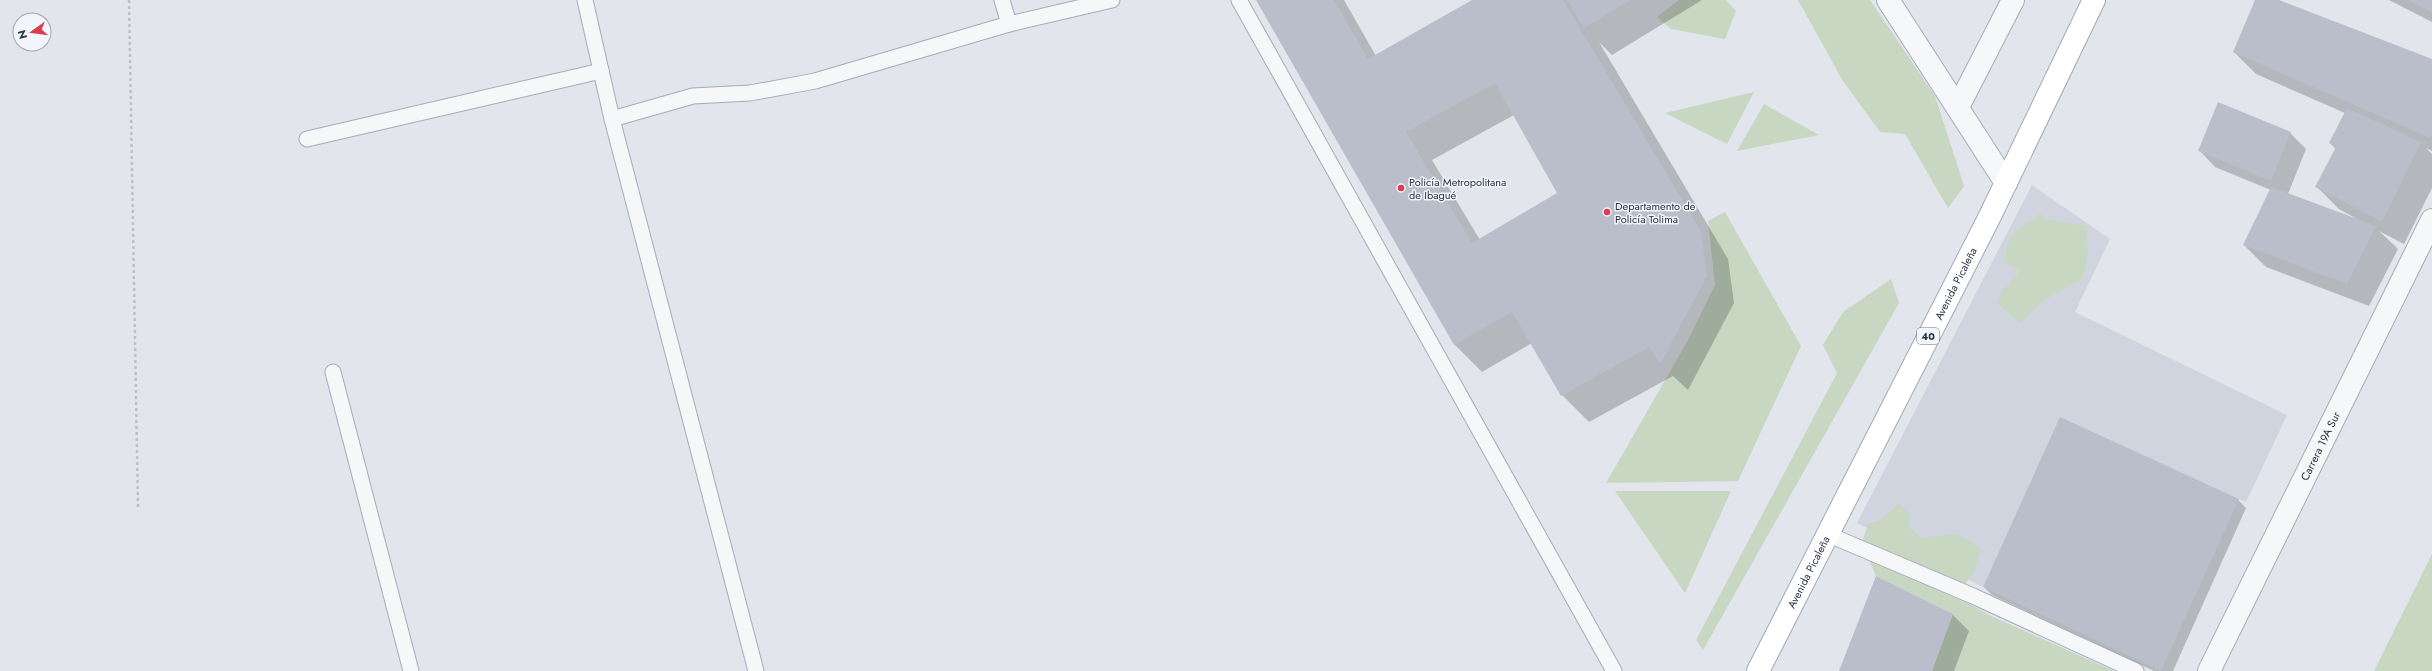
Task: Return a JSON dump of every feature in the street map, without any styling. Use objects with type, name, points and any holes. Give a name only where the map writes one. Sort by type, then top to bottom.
[{"type":"main road","name":"Avenida Picaleña","points":[[1758,671],[2006,183],[2094,0]]},
{"type":"street","points":[[1888,0],[2006,183]]},
{"type":"street","points":[[1958,107],[2013,0]]},
{"type":"street","name":"Carrera 19A Sur","points":[[2209,671],[2432,220]]},
{"type":"lane","points":[[585,0],[612,119],[756,671]]},
{"type":"lane","points":[[1002,0],[1009,24]]},
{"type":"lane","points":[[612,119],[693,96],[750,93],[815,81],[1009,24],[1112,0]]},
{"type":"lane","points":[[1239,0],[1614,671]]},
{"type":"lane","points":[[307,139],[602,71]]},
{"type":"lane","points":[[333,372],[411,671]]},
{"type":"lane","points":[[1827,534],[1973,596],[2136,671]]},
{"type":"path","points":[[129,0],[138,507]]},
{"type":"shaded area","points":[[2032,185],[2110,239],[2075,312],[2287,415],[2246,502],[2061,420],[1983,587],[1857,523]]},
{"type":"green space","points":[[1679,0],[1726,0],[1736,11],[1725,39],[1671,29],[1657,17]]},
{"type":"green space","points":[[1798,0],[1870,0],[1935,96],[1964,186],[1948,208],[1905,134],[1880,132],[1843,81]]},
{"type":"green space","points":[[1754,92],[1727,144],[1665,113]]},
{"type":"green space","points":[[1764,104],[1819,135],[1737,151]]},
{"type":"green space","points":[[1725,212],[1801,346],[1738,481],[1606,483],[1687,342],[1715,285],[1708,221]]},
{"type":"green space","points":[[2040,214],[2049,219],[2086,226],[2088,253],[2083,278],[2044,300],[2020,323],[1997,303],[2002,291],[2020,271],[2005,262],[2006,251],[2014,233]]},
{"type":"green space","points":[[1891,279],[1899,303],[1703,650],[1696,640],[1837,373],[1823,345],[1843,312]]},
{"type":"green space","points":[[1615,491],[1731,491],[1685,593]]},
{"type":"green space","points":[[1899,503],[1910,514],[1908,526],[1921,538],[1958,534],[1981,549],[1975,570],[1957,597],[1989,615],[2114,671],[1932,671],[1953,614],[1876,576],[1862,543],[1868,524],[1879,521]]},
{"type":"green space","points":[[2432,554],[2432,671],[2374,671]]},
{"type":"building","points":[[1256,0],[1334,0],[1368,59],[1472,0],[1563,0],[1701,231],[1707,276],[1660,364],[1649,347],[1561,396],[1512,312],[1454,345]],"holes":[[[1495,83],[1557,193],[1472,243],[1406,132]]]},
{"type":"building","points":[[1567,0],[1631,0],[1584,28]]},
{"type":"building","points":[[2255,0],[2279,0],[2432,59],[2432,134],[2430,138],[2233,52]]},
{"type":"building","points":[[2408,0],[2432,0],[2432,12]]},
{"type":"building","points":[[2218,102],[2291,132],[2271,181],[2198,151]]},
{"type":"building","points":[[2347,108],[2421,142],[2382,222],[2315,187],[2336,147],[2329,143]]},
{"type":"building","points":[[2271,187],[2376,226],[2347,284],[2243,245]]},
{"type":"building","points":[[2060,417],[2239,499],[2161,671],[1983,587]]},
{"type":"building","points":[[1876,576],[1953,614],[1932,671],[1839,671]]},
{"type":"place","name":"Policía Metropolitana de Ibagué","points":[[1401,188]]},
{"type":"place","name":"Departamento de Policía Tolima","points":[[1607,212]]}]
